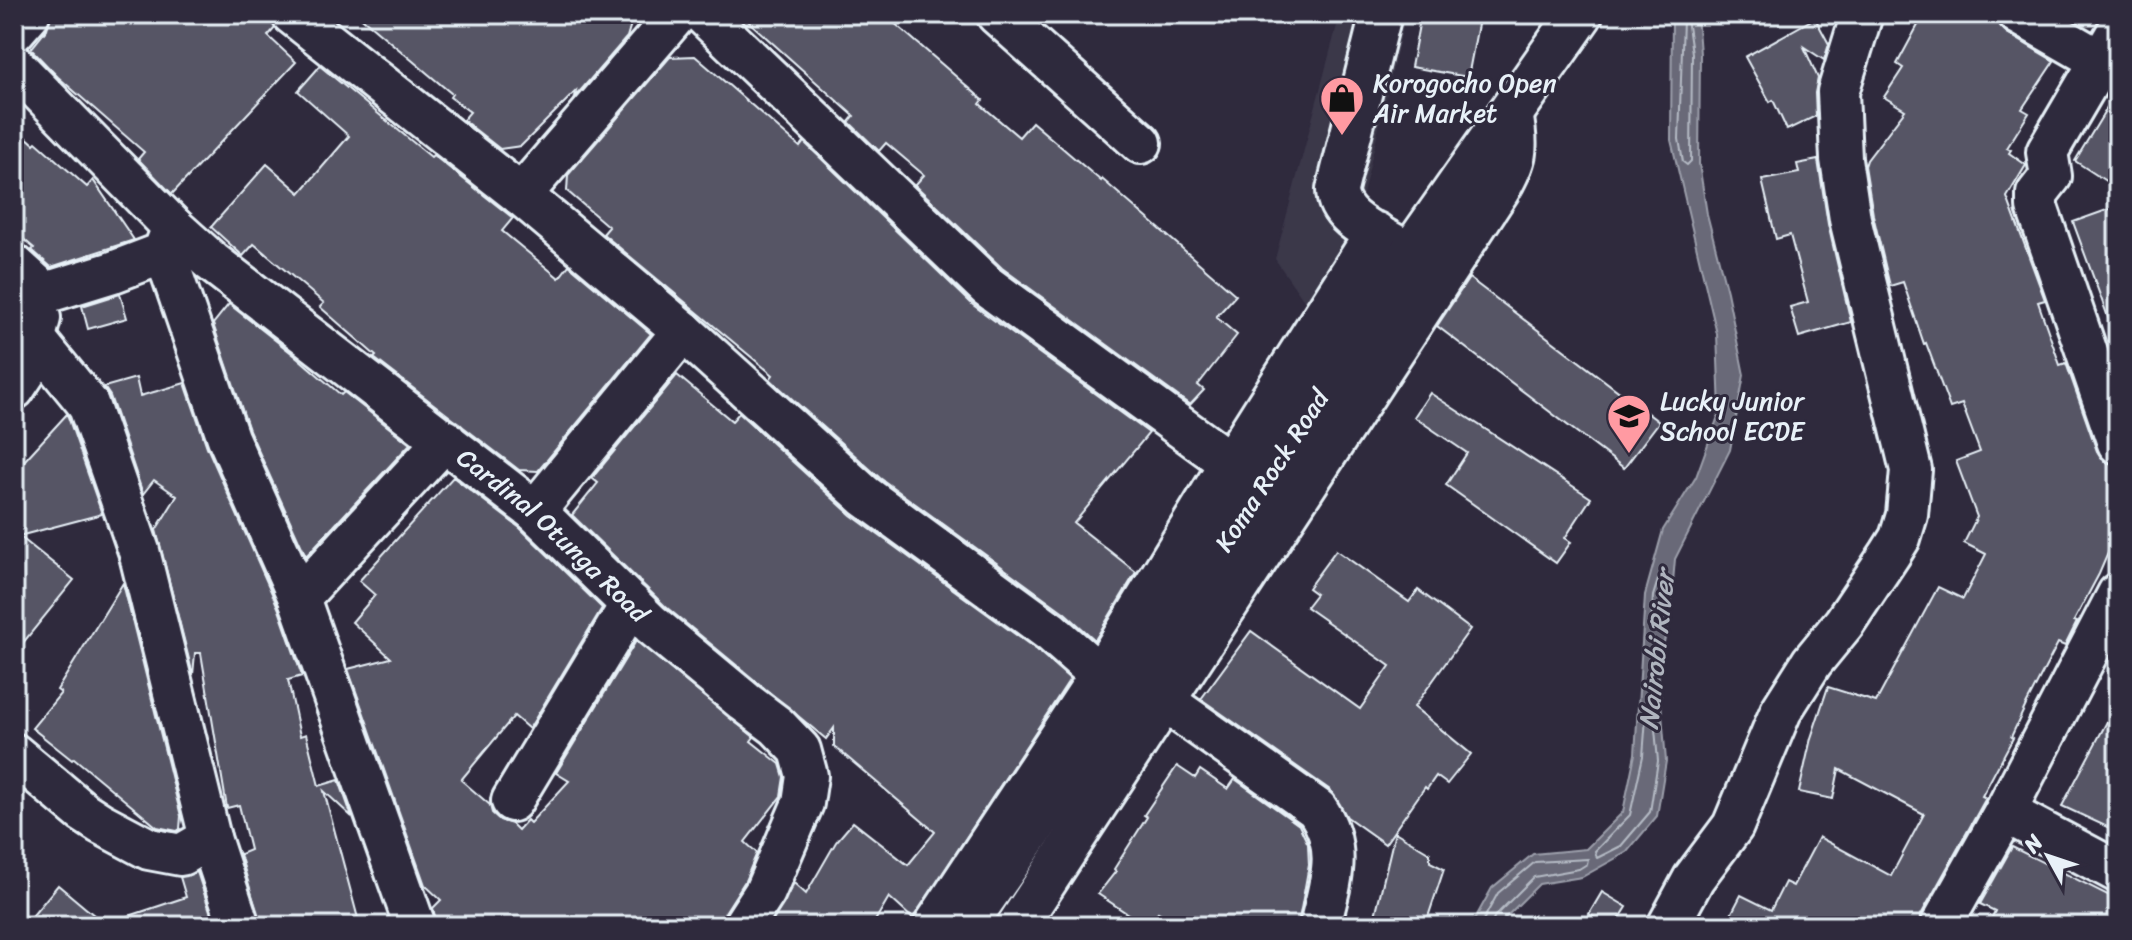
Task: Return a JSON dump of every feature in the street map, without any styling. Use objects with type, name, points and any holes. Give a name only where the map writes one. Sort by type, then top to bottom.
[{"type":"main road","name":"Koma Rock Road","points":[[963,926],[1150,658],[1394,244],[1512,114],[1580,14]]},
{"type":"street","points":[[14,31],[29,14]]},
{"type":"street","points":[[292,14],[521,195],[683,331],[865,496],[1051,632],[1100,675]]},
{"type":"street","points":[[521,195],[677,14]]},
{"type":"street","points":[[703,14],[987,286],[1230,463]]},
{"type":"street","points":[[997,14],[1141,143]]},
{"type":"street","points":[[934,926],[1100,675],[1230,463],[1394,244],[1341,209],[1337,201],[1337,190],[1381,14]]},
{"type":"street","points":[[1668,926],[1694,878],[1733,826],[1745,804],[1781,711],[1812,662],[1844,623],[1890,554],[1907,515],[1911,470],[1850,219],[1841,159],[1838,92],[1862,14]]},
{"type":"street","points":[[2019,14],[2110,46],[2047,152],[2051,176],[2037,194],[2037,207],[2118,443]]},
{"type":"street","name":"Cardinal Otunga Road","points":[[14,65],[168,240],[212,262],[535,511],[631,604],[777,726],[800,750],[807,776],[803,803],[765,892],[743,926]]},
{"type":"street","points":[[1017,926],[1504,181],[1516,158],[1518,143],[1512,114]]},
{"type":"street","points":[[45,293],[113,272],[168,240],[172,274],[228,438],[299,598],[415,926]]},
{"type":"street","points":[[14,265],[45,293]]},
{"type":"street","points":[[14,389],[26,371],[45,293]]},
{"type":"street","points":[[535,511],[683,331]]},
{"type":"street","points":[[35,339],[88,404],[139,551],[210,838],[239,926]]},
{"type":"street","points":[[299,598],[445,440]]},
{"type":"street","points":[[1941,926],[2005,812],[2118,594]]},
{"type":"street","points":[[512,801],[631,604]]},
{"type":"street","points":[[1163,700],[1317,809],[1328,825],[1333,869],[1320,926]]},
{"type":"street","points":[[14,754],[83,812],[149,849],[181,855],[210,838]]},
{"type":"street","points":[[2005,812],[2118,872]]},
{"type":"shaded area","name":"Korogocho Open Air Market","points":[[1340,14],[1406,14],[1329,337],[1275,259]]},
{"type":"water","name":"Nairobi River","points":[[1672,14],[1697,14],[1700,54],[1699,164],[1707,214],[1744,375],[1730,450],[1675,559],[1670,616],[1658,668],[1666,761],[1657,816],[1627,852],[1582,877],[1539,884],[1497,926],[1471,926],[1492,888],[1533,854],[1586,849],[1623,812],[1635,754],[1645,595],[1663,530],[1696,477],[1720,411],[1717,334],[1671,140]]},
{"type":"building","points":[[51,14],[270,14],[275,28],[268,36],[296,62],[172,194],[138,159],[144,152],[58,77],[31,49],[47,29]]},
{"type":"building","points":[[357,14],[634,14],[627,37],[575,97],[576,91],[521,146],[500,149],[463,120],[470,112],[450,97],[452,94]]},
{"type":"building","points":[[740,14],[884,14],[983,100],[980,104],[1019,137],[1032,122],[1236,295],[1216,317],[1237,335],[1198,385],[1204,390],[1190,405],[1002,268],[915,185],[924,175],[886,143],[879,151],[849,122],[854,116]]},
{"type":"building","points":[[1421,14],[1480,14],[1468,77],[1411,67]]},
{"type":"building","points":[[1924,14],[1996,14],[1999,25],[2007,33],[2054,61],[2022,109],[2029,113],[2007,148],[2026,165],[2007,197],[2045,300],[2038,302],[2060,365],[2066,363],[2097,451],[2104,461],[2115,466],[2118,474],[2118,530],[2065,646],[2058,643],[1982,796],[1986,798],[1921,915],[1918,926],[1725,926],[1741,895],[1771,910],[1785,882],[1793,886],[1819,837],[1891,876],[1924,814],[1839,769],[1833,799],[1799,792],[1811,738],[1828,687],[1876,702],[1938,587],[1963,599],[1986,554],[1964,543],[1977,517],[1956,461],[1980,452],[1962,404],[1950,408],[1903,282],[1890,286],[1865,166],[1905,110],[1884,97],[1903,68],[1897,64]]},
{"type":"building","points":[[1815,18],[1829,44],[1824,60],[1804,47],[1818,78],[1816,116],[1787,130],[1773,100],[1770,102],[1745,57]]},
{"type":"building","points":[[695,56],[800,147],[804,142],[973,305],[1149,433],[1074,523],[1136,572],[1095,640],[1065,613],[880,478],[770,379],[773,375],[603,234],[609,227],[567,191],[568,175],[670,57]]},
{"type":"building","points":[[320,66],[431,157],[433,155],[513,218],[502,231],[559,278],[569,265],[651,334],[538,471],[519,470],[374,358],[376,356],[320,307],[324,303],[254,244],[243,256],[211,227],[267,164],[300,193],[349,136],[298,91]]},
{"type":"building","points":[[2118,90],[2118,189],[2075,161]]},
{"type":"building","points":[[14,126],[87,187],[93,180],[134,240],[51,267],[32,250],[34,248],[14,231]]},
{"type":"building","points":[[1818,160],[1828,224],[1851,322],[1799,337],[1790,307],[1808,302],[1790,235],[1776,239],[1762,180],[1799,173],[1797,164]]},
{"type":"building","points":[[2118,206],[2118,335],[2115,336],[2073,222]]},
{"type":"building","points":[[1469,278],[1659,422],[1624,468],[1437,326]]},
{"type":"building","points":[[120,294],[127,318],[88,329],[82,306]]},
{"type":"building","points":[[229,304],[341,395],[344,392],[410,444],[306,556],[249,430],[213,324]]},
{"type":"building","points":[[677,375],[732,421],[739,413],[851,515],[1037,650],[1070,679],[913,919],[889,897],[872,926],[770,926],[794,883],[806,894],[836,842],[853,822],[908,865],[935,832],[834,746],[834,728],[826,739],[666,607],[572,515],[598,483],[592,478]]},
{"type":"building","points":[[136,378],[140,396],[185,383],[207,447],[278,607],[302,676],[288,680],[300,736],[306,734],[319,786],[339,780],[352,817],[324,791],[360,926],[261,926],[240,854],[250,850],[239,805],[227,808],[201,653],[195,653],[193,675],[156,530],[177,496],[154,480],[143,494],[110,396],[104,387]]},
{"type":"building","points":[[1430,393],[1591,498],[1565,538],[1571,542],[1556,563],[1446,485],[1467,453],[1414,417]]},
{"type":"building","points":[[67,414],[102,514],[19,536],[74,580],[14,654],[14,472]]},
{"type":"building","points":[[453,477],[520,528],[602,608],[529,729],[514,716],[461,780],[490,805],[492,813],[500,820],[518,830],[527,820],[530,823],[569,781],[556,773],[636,641],[754,737],[751,741],[780,764],[784,777],[781,796],[745,842],[757,853],[720,926],[437,926],[433,908],[441,900],[425,885],[348,669],[391,658],[352,622],[375,595],[359,581]]},
{"type":"building","points":[[1336,550],[1409,602],[1418,590],[1470,629],[1414,707],[1471,754],[1447,784],[1436,776],[1427,789],[1425,787],[1385,844],[1347,817],[1330,790],[1201,699],[1251,631],[1360,709],[1390,666],[1306,607],[1316,594],[1308,588]]},
{"type":"building","points":[[123,583],[181,816],[177,831],[157,827],[74,758],[72,760],[32,728],[61,693],[57,690]]},
{"type":"building","points":[[2118,701],[2118,832],[2062,806]]},
{"type":"building","points":[[1177,766],[1195,778],[1200,770],[1228,789],[1235,779],[1299,825],[1308,844],[1309,865],[1298,926],[1180,926],[1158,912],[1146,926],[1098,894],[1116,871],[1114,869],[1147,817],[1144,815]]},
{"type":"building","points":[[1395,832],[1430,853],[1430,862],[1444,869],[1425,926],[1403,926],[1374,920]]},
{"type":"building","points":[[2012,847],[2118,900],[2118,926],[1988,926],[1995,911],[1980,904]]},
{"type":"building","points":[[197,872],[215,926],[114,926],[114,921],[186,897],[180,877]]},
{"type":"building","points":[[58,885],[107,926],[24,926]]},
{"type":"building","points":[[1602,892],[1627,907],[1615,926],[1608,926],[1589,914]]},
{"type":"place","name":"Korogocho Open Air Market","points":[[1342,137]]},
{"type":"place","name":"Lucky Junior School ECDE","points":[[1629,455]]}]
